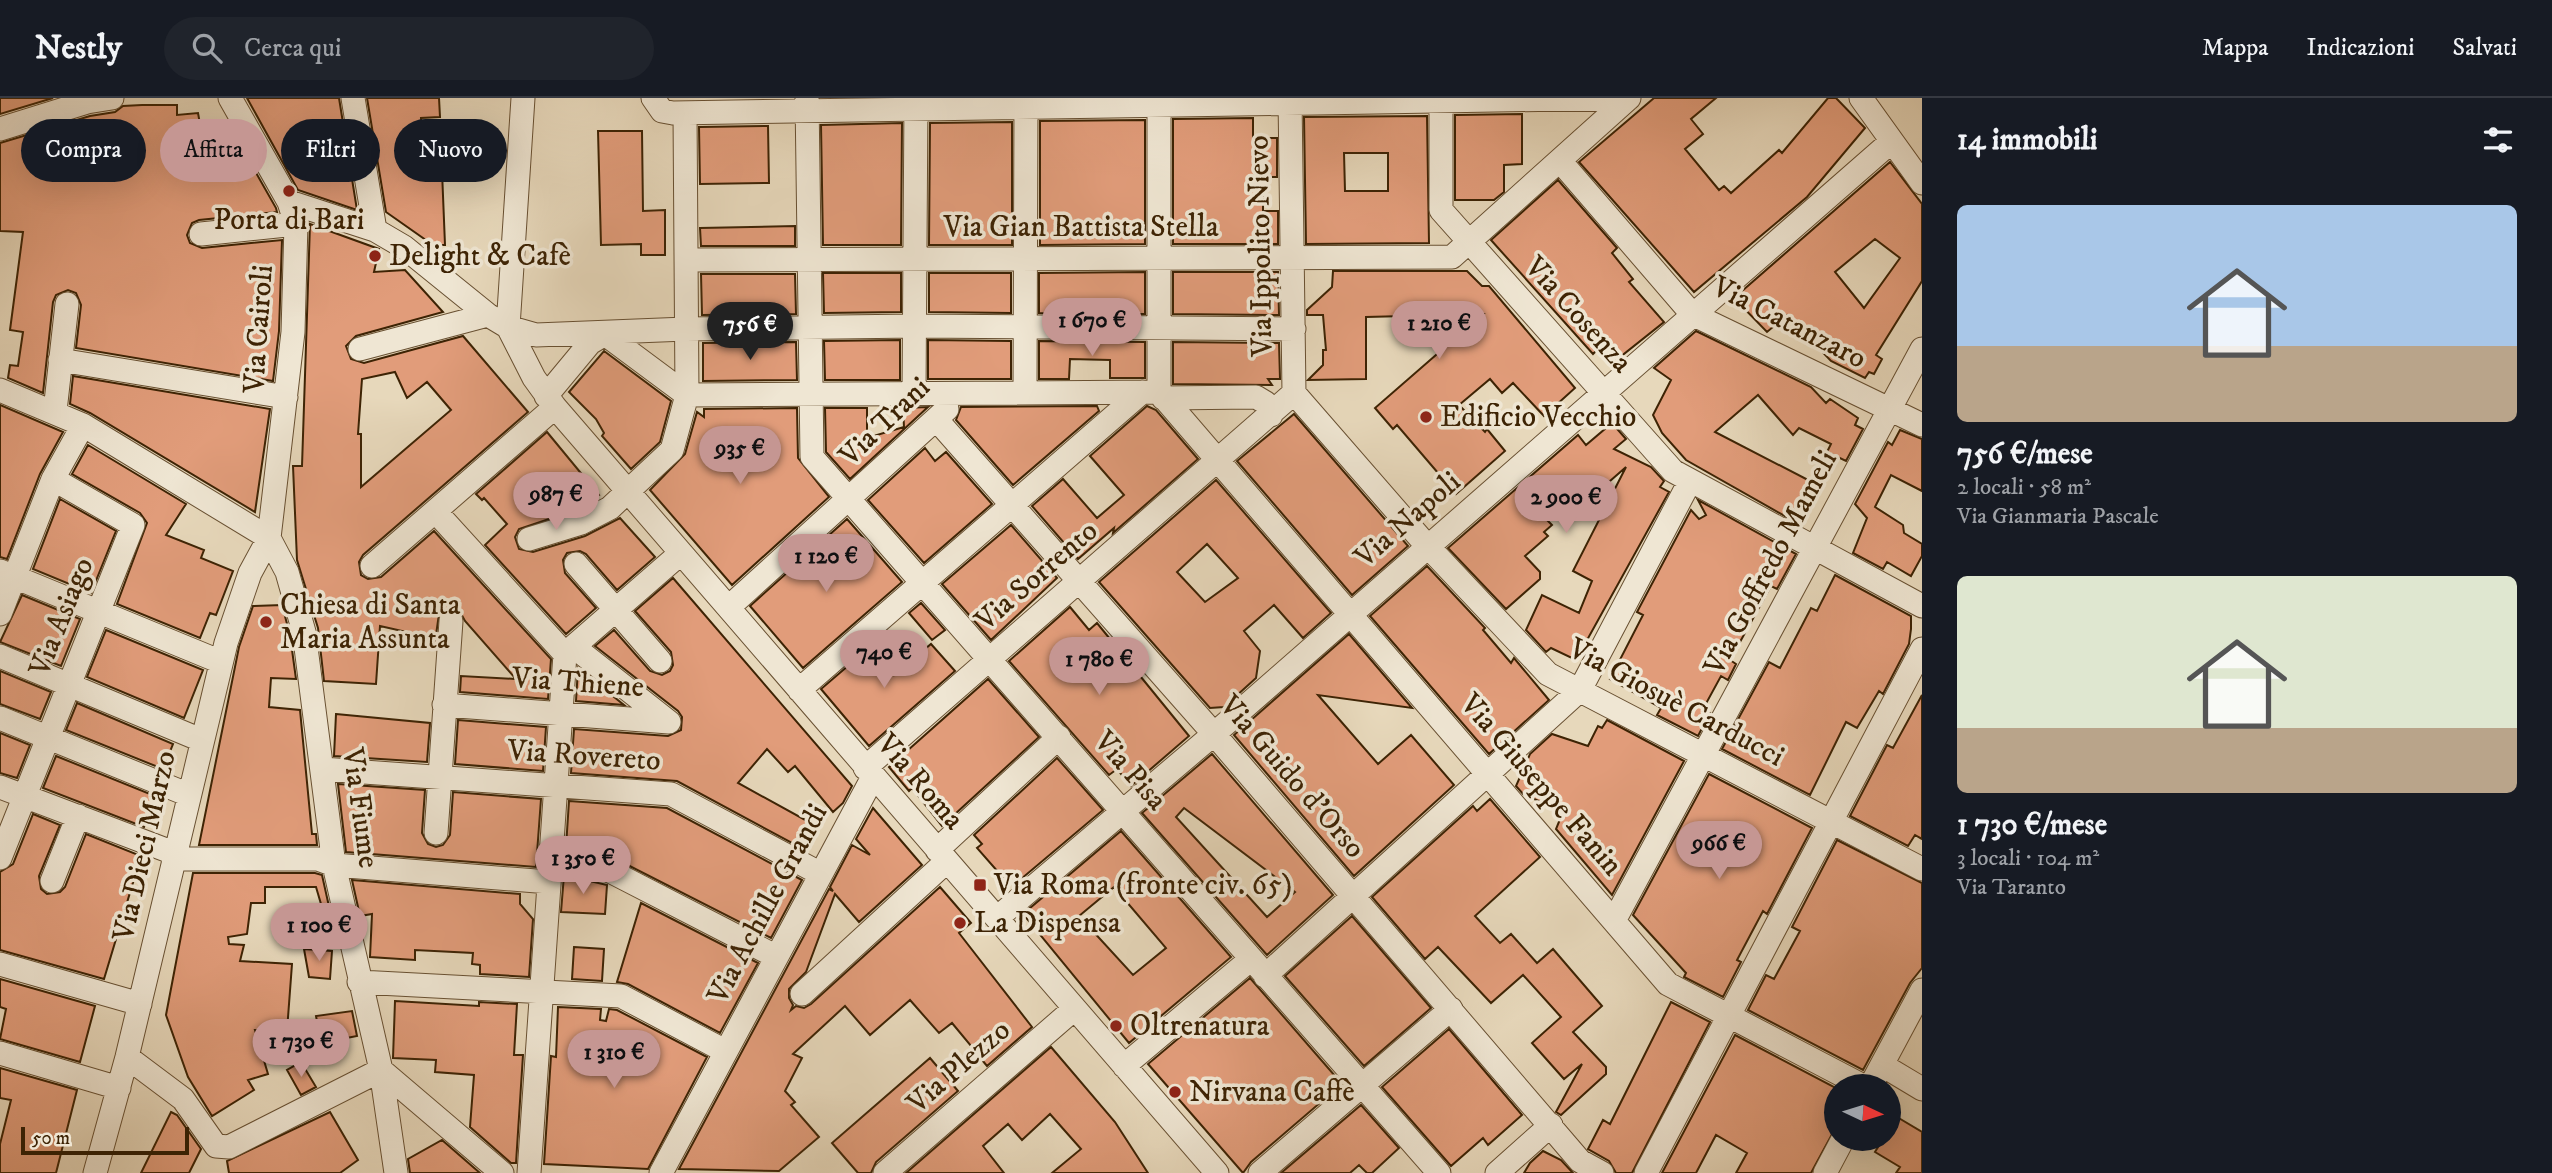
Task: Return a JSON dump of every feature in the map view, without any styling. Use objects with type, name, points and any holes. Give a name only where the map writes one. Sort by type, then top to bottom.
[{"type":"street","points":[[0,130],[87,102],[112,98]]},
{"type":"street","points":[[230,98],[292,213]]},
{"type":"street","points":[[353,98],[375,230]]},
{"type":"street","points":[[509,327],[523,98]]},
{"type":"street","points":[[653,98],[662,111],[685,113],[807,104],[1629,98]]},
{"type":"street","points":[[1470,241],[1561,162],[1629,98]]},
{"type":"street","points":[[1861,98],[1922,183]]},
{"type":"street","name":"Via Cosenza","points":[[1441,99],[1441,210],[1673,471],[1922,606]]},
{"type":"street","name":"Via Ippolito Nievo","points":[[1290,100],[1294,393]]},
{"type":"street","points":[[799,690],[1010,505],[1155,394],[1159,259],[1158,101]]},
{"type":"street","points":[[914,394],[916,103]]},
{"type":"street","points":[[1025,393],[1026,103]]},
{"type":"street","name":"Via Pisa","points":[[807,104],[808,396],[812,457],[1439,1173]]},
{"type":"street","points":[[529,538],[581,523],[614,505],[672,450],[687,395],[685,113]]},
{"type":"street","name":"Via Napoli","points":[[997,918],[1214,734],[1426,545],[1892,141]]},
{"type":"street","name":"Via Catanzaro","points":[[1561,162],[1692,314],[1922,425]]},
{"type":"street","points":[[201,234],[292,213],[375,230],[404,247],[488,316],[509,327],[536,335],[686,329],[915,326],[1294,328]]},
{"type":"street","name":"Via Cairoli","points":[[269,538],[294,329],[292,213]]},
{"type":"street","name":"Via Gian Battista Stella","points":[[686,260],[1452,257],[1470,241]]},
{"type":"street","points":[[55,411],[67,304]]},
{"type":"street","points":[[360,349],[488,316]]},
{"type":"street","name":"Via Roma","points":[[509,327],[521,356],[551,402],[1217,1173]]},
{"type":"street","points":[[604,334],[687,395],[1025,393],[1256,397],[1266,403],[1271,415]]},
{"type":"street","points":[[372,566],[436,512],[551,402],[590,343],[604,334]]},
{"type":"street","name":"Via Goffredo Mameli","points":[[1615,919],[1922,349]]},
{"type":"street","points":[[60,360],[286,397]]},
{"type":"street","points":[[0,390],[83,425],[269,538]]},
{"type":"street","name":"Via Trani","points":[[729,607],[849,500],[960,393]]},
{"type":"street","name":"Via Sorrento","points":[[869,772],[989,660],[1220,461],[1294,393]]},
{"type":"street","name":"Via Giosuè Carducci","points":[[1294,393],[1426,545],[1548,674],[1922,869]]},
{"type":"street","name":"Via Giuseppe Fanin","points":[[1155,394],[1220,461],[1668,984],[1840,1074]]},
{"type":"street","name":"Via Guido d'Orso","points":[[936,419],[1214,734],[1580,1161],[1602,1173]]},
{"type":"street","points":[[0,614],[8,574],[53,479],[83,425]]},
{"type":"street","name":"Via Asiago","points":[[0,858],[133,525],[53,479]]},
{"type":"street","points":[[1125,1066],[1354,896],[1580,690],[1690,481]]},
{"type":"street","points":[[436,512],[569,650]]},
{"type":"street","name":"Via Dieci Marzo","points":[[95,1173],[127,1057],[221,662],[250,573],[269,538]]},
{"type":"street","name":"Via Fiume","points":[[269,538],[287,572],[304,632],[334,865],[381,1070],[396,1173]]},
{"type":"street","points":[[529,1173],[560,714],[569,650],[681,553]]},
{"type":"street","points":[[576,564],[660,661]]},
{"type":"street","points":[[8,574],[221,662]]},
{"type":"street","points":[[436,833],[451,621]]},
{"type":"street","points":[[1646,1173],[1922,649]]},
{"type":"street","name":"Via Thiene","points":[[444,705],[669,722],[569,650]]},
{"type":"street","points":[[0,656],[201,740]]},
{"type":"street","points":[[0,718],[188,795]]},
{"type":"street","points":[[802,994],[1059,737]]},
{"type":"street","name":"Via Rovereto","points":[[322,769],[671,794],[821,874]]},
{"type":"street","name":"Via Achille Grandi","points":[[661,1173],[821,874],[869,772]]},
{"type":"street","points":[[0,787],[174,856],[318,859],[334,865],[549,882]]},
{"type":"street","points":[[52,881],[78,816]]},
{"type":"street","points":[[550,858],[606,869],[775,956]]},
{"type":"street","points":[[0,964],[140,1004]]},
{"type":"street","points":[[359,982],[540,994],[621,996],[725,1051]]},
{"type":"street","points":[[1877,1074],[1922,990]]},
{"type":"street","name":"Via Plezzo","points":[[884,1173],[1074,1009]]},
{"type":"street","points":[[1260,1173],[1451,1009]]},
{"type":"street","points":[[0,1052],[119,1088]]},
{"type":"street","points":[[127,1057],[183,1099],[216,1146],[222,1148],[229,1147],[381,1070],[502,1173]]},
{"type":"street","points":[[1882,1065],[1922,1089]]},
{"type":"street","points":[[1497,1173],[1551,1125]]},
{"type":"street","points":[[1825,1173],[1836,1152]]},
{"type":"building","points":[[0,98],[53,98],[0,114]]},
{"type":"building","points":[[247,98],[339,98],[342,119],[281,119],[281,159],[267,134],[267,119],[259,119]]},
{"type":"building","points":[[367,98],[439,98],[440,117],[394,119],[394,182],[442,182],[445,245],[433,245],[386,212],[380,176],[380,119],[370,119]]},
{"type":"building","points":[[1654,98],[1716,98],[1691,119],[1703,134],[1685,149],[1719,190],[1724,186],[1731,193],[1779,150],[1782,153],[1828,98],[1836,98],[1865,128],[1807,197],[1694,292],[1579,162]]},
{"type":"building","points":[[177,105],[177,115],[198,113],[199,119],[160,119],[160,182],[261,182],[276,208],[277,212],[199,220],[192,223],[187,235],[190,243],[202,248],[282,240],[279,331],[273,381],[76,348],[81,305],[76,293],[68,290],[56,295],[53,302],[43,393],[8,378],[10,365],[18,366],[23,332],[10,330],[23,232],[0,231],[0,143],[21,137],[21,182],[146,182],[146,119],[80,119],[115,112],[123,106]]},
{"type":"building","points":[[1522,114],[1522,164],[1504,165],[1504,192],[1494,200],[1455,200],[1455,115]]},
{"type":"building","points":[[1427,116],[1429,243],[1306,244],[1304,117]],"holes":[[[1344,153],[1388,153],[1388,191],[1345,191]]]},
{"type":"building","points":[[1253,118],[1253,138],[1277,138],[1277,177],[1263,177],[1263,211],[1278,211],[1278,244],[1173,244],[1173,119]]},
{"type":"building","points":[[1145,120],[1145,244],[1040,245],[1040,121]]},
{"type":"building","points":[[1012,122],[1012,245],[929,245],[930,123]]},
{"type":"building","points":[[902,123],[901,245],[823,245],[821,125]]},
{"type":"building","points":[[768,126],[769,183],[700,184],[699,127]]},
{"type":"building","points":[[598,131],[642,131],[643,211],[665,210],[665,255],[641,255],[641,244],[601,245]]},
{"type":"building","points":[[1890,162],[1922,204],[1922,281],[1876,355],[1882,359],[1874,374],[1869,372],[1865,378],[1831,361],[1787,315],[1767,332],[1734,298]],"holes":[[[1875,239],[1900,258],[1864,308],[1835,272]]]},
{"type":"building","points":[[1558,180],[1617,248],[1612,253],[1633,279],[1629,282],[1664,322],[1610,365],[1597,350],[1593,354],[1491,240]]},
{"type":"building","points":[[294,182],[352,182],[357,210],[298,190]]},
{"type":"building","points":[[310,224],[379,249],[374,272],[405,270],[443,312],[356,336],[346,346],[351,359],[364,363],[463,336],[528,412],[363,555],[359,562],[361,575],[368,579],[381,577],[434,531],[551,659],[548,699],[460,692],[461,676],[516,679],[465,621],[459,610],[453,607],[439,614],[435,642],[420,640],[420,635],[380,626],[376,684],[324,681],[318,628],[297,560],[293,466],[302,466]],"holes":[[[395,372],[407,398],[427,382],[451,410],[361,487],[361,434],[358,434],[362,379]]]},
{"type":"building","points":[[795,226],[795,246],[701,246],[700,228]]},
{"type":"building","points":[[1333,271],[1467,271],[1482,286],[1489,286],[1575,388],[1544,416],[1513,383],[1502,393],[1490,379],[1459,405],[1485,432],[1487,429],[1505,451],[1456,494],[1397,425],[1393,429],[1375,408],[1483,314],[1366,317],[1366,379],[1308,380],[1323,365],[1323,350],[1326,350],[1323,315],[1307,315],[1307,310],[1332,287]]},
{"type":"building","points":[[1145,272],[1145,314],[1039,313],[1039,273]]},
{"type":"building","points":[[1173,272],[1278,272],[1279,315],[1173,314]]},
{"type":"building","points":[[823,273],[901,273],[901,312],[824,313]]},
{"type":"building","points":[[929,273],[1011,273],[1011,313],[929,312]]},
{"type":"building","points":[[701,274],[795,274],[796,314],[702,315]]},
{"type":"building","points":[[1696,331],[1811,387],[1826,403],[1830,399],[1858,418],[1855,425],[1863,429],[1846,461],[1827,452],[1831,444],[1799,428],[1793,435],[1758,395],[1715,432],[1810,481],[1790,519],[1686,460],[1662,433],[1653,415],[1671,380],[1654,368]]},
{"type":"building","points":[[900,340],[900,380],[825,380],[824,341]]},
{"type":"building","points":[[928,340],[1011,341],[1011,379],[928,379]]},
{"type":"building","points":[[1039,341],[1145,342],[1145,378],[1110,378],[1110,360],[1070,359],[1069,379],[1039,379]]},
{"type":"building","points":[[796,342],[797,380],[703,381],[703,343]]},
{"type":"building","points":[[1173,342],[1279,343],[1280,379],[1268,379],[1272,385],[1173,384]]},
{"type":"building","points":[[604,351],[671,401],[660,442],[631,469],[602,436],[604,433],[596,419],[569,392]]},
{"type":"building","points":[[73,376],[270,409],[255,512],[90,413],[70,404]]},
{"type":"building","points":[[0,405],[63,432],[40,474],[7,559],[0,557]]},
{"type":"building","points":[[1097,406],[1099,411],[1013,485],[956,420],[961,407]]},
{"type":"building","points":[[1147,406],[1156,410],[1198,459],[1113,533],[1114,528],[1078,559],[1032,506],[1063,479],[1097,518],[1124,495],[1090,456]]},
{"type":"building","points":[[928,407],[850,479],[826,452],[825,408],[867,408],[867,438],[904,427],[903,408]]},
{"type":"building","points":[[797,408],[798,458],[829,497],[732,585],[650,490],[685,454],[697,412],[704,417],[704,409]]},
{"type":"building","points":[[1294,414],[1408,546],[1352,595],[1237,461]]},
{"type":"building","points":[[1612,423],[1626,439],[1614,449],[1651,467],[1664,481],[1660,487],[1669,492],[1576,660],[1551,648],[1546,652],[1526,630],[1542,595],[1579,613],[1592,581],[1573,571],[1626,467],[1586,502],[1575,490],[1544,517],[1552,525],[1544,532],[1548,536],[1525,556],[1540,572],[1540,579],[1506,609],[1448,548],[1578,435],[1586,445]]},
{"type":"building","points":[[1900,430],[1922,439],[1922,491],[1891,475],[1875,507],[1903,525],[1904,533],[1922,544],[1922,556],[1911,576],[1887,562],[1883,569],[1853,553],[1867,518],[1855,504],[1888,442],[1892,445]]},
{"type":"building","points":[[547,432],[599,495],[576,510],[519,529],[515,537],[519,549],[533,552],[585,536],[620,518],[655,557],[617,590],[586,554],[580,551],[567,553],[563,560],[565,573],[596,608],[566,634],[485,545],[507,524],[484,498],[482,500],[476,494]]},
{"type":"building","points":[[88,445],[186,504],[166,535],[204,550],[201,558],[233,571],[216,615],[210,613],[200,638],[117,604],[147,523],[140,513],[72,474]]},
{"type":"building","points":[[925,448],[935,461],[946,452],[992,504],[924,563],[868,500]]},
{"type":"building","points":[[1216,480],[1331,613],[1303,638],[1274,605],[1244,631],[1260,651],[1256,678],[1224,707],[1210,708],[1099,582]],"holes":[[[1207,544],[1238,578],[1205,602],[1177,572]]]},
{"type":"building","points":[[60,499],[116,531],[91,593],[33,569]]},
{"type":"building","points":[[1698,500],[1796,554],[1777,589],[1771,586],[1730,660],[1736,664],[1728,680],[1721,676],[1703,709],[1710,713],[1698,736],[1657,715],[1661,708],[1610,679],[1643,615],[1637,612],[1691,510],[1699,519],[1706,515]]},
{"type":"building","points":[[847,519],[902,582],[803,668],[750,606]]},
{"type":"building","points":[[1011,525],[1057,578],[991,640],[942,584]]},
{"type":"building","points":[[1427,566],[1485,628],[1483,630],[1511,663],[1514,658],[1549,700],[1489,754],[1370,616]]},
{"type":"building","points":[[1835,575],[1911,616],[1911,629],[1909,644],[1883,694],[1879,691],[1857,728],[1846,722],[1810,795],[1722,749],[1769,662],[1780,668],[1811,608],[1817,611]]},
{"type":"building","points":[[673,578],[852,786],[843,803],[833,812],[795,766],[788,772],[767,749],[738,783],[818,827],[805,850],[677,781],[571,773],[574,729],[668,736],[681,730],[682,717],[678,711],[595,646],[614,630],[650,671],[662,675],[670,671],[673,665],[671,652],[635,611]]},
{"type":"building","points":[[22,595],[80,619],[61,666],[0,642]]},
{"type":"building","points":[[921,603],[945,630],[932,640],[909,613]]},
{"type":"building","points":[[282,605],[290,635],[296,679],[271,678],[269,707],[300,710],[312,834],[316,834],[317,845],[199,845],[239,647],[253,606]]},
{"type":"building","points":[[1070,607],[1089,630],[1097,623],[1189,736],[1131,786],[1117,769],[1109,775],[1009,661]]},
{"type":"building","points":[[106,630],[203,670],[184,718],[87,677]]},
{"type":"building","points":[[1349,634],[1412,708],[1318,695],[1378,764],[1411,735],[1454,785],[1354,876],[1234,735]]},
{"type":"building","points":[[931,644],[955,671],[869,746],[821,689],[870,647],[894,675]]},
{"type":"building","points":[[578,668],[624,705],[576,701]]},
{"type":"building","points":[[0,671],[51,692],[40,719],[0,704]]},
{"type":"building","points":[[988,679],[1039,737],[942,826],[912,788],[909,791],[889,767]]},
{"type":"building","points":[[1922,695],[1922,839],[1915,835],[1908,846],[1850,816],[1887,745],[1893,748]]},
{"type":"building","points":[[77,703],[173,744],[163,769],[66,730]]},
{"type":"building","points":[[336,714],[430,723],[427,762],[334,756]]},
{"type":"building","points":[[458,720],[546,727],[543,771],[455,764]]},
{"type":"building","points":[[1607,720],[1684,761],[1612,895],[1556,829],[1563,812],[1523,794],[1516,786],[1530,754],[1552,734],[1588,746],[1598,726],[1602,728]]},
{"type":"building","points":[[0,733],[30,745],[17,778],[0,773]]},
{"type":"building","points":[[1212,754],[1333,895],[1267,955],[1142,813]],"holes":[[[1184,808],[1295,892],[1267,917],[1176,817]]]},
{"type":"building","points":[[56,756],[155,796],[144,827],[43,788]]},
{"type":"building","points":[[1057,758],[1103,810],[1014,885],[1009,878],[1006,881],[977,848],[982,844],[974,835]]},
{"type":"building","points":[[1709,774],[1812,828],[1767,914],[1763,911],[1737,960],[1741,962],[1723,997],[1684,977],[1686,973],[1633,915]]},
{"type":"building","points":[[338,784],[425,790],[422,833],[428,844],[436,847],[443,845],[450,835],[453,792],[541,799],[536,867],[346,852]]},
{"type":"building","points":[[1490,799],[1540,857],[1475,916],[1500,943],[1511,934],[1537,963],[1553,949],[1602,1006],[1573,1032],[1606,1067],[1606,1074],[1561,1115],[1556,1112],[1582,1064],[1564,1079],[1532,1043],[1561,1017],[1523,975],[1491,1003],[1438,947],[1425,959],[1372,897],[1473,806],[1477,811]]},
{"type":"building","points":[[569,801],[667,808],[802,880],[771,938],[612,857],[566,847]]},
{"type":"building","points":[[873,808],[922,865],[859,922],[835,894],[806,972],[789,989],[789,998],[793,1005],[791,1010],[796,1006],[804,1008],[811,1004],[940,887],[971,923],[959,933],[1032,1027],[987,1066],[978,1055],[972,1055],[972,1047],[952,1023],[939,1033],[910,1000],[870,1035],[845,1006],[793,1054],[802,1058],[785,1091],[795,1102],[791,1105],[819,1137],[779,1171],[679,1169],[829,889],[833,891],[830,887],[852,845],[870,855],[856,839]]},
{"type":"building","points":[[33,814],[60,825],[39,876],[41,889],[47,894],[60,892],[65,887],[86,834],[141,856],[104,979],[0,950],[0,872],[13,864]]},
{"type":"building","points":[[1121,831],[1231,957],[1129,1043],[1023,914]],"holes":[[[1114,887],[1166,948],[1133,975],[1079,916]]]},
{"type":"building","points":[[1837,840],[1922,883],[1922,968],[1910,983],[1863,1070],[1748,1010],[1766,975],[1774,979],[1800,931],[1792,927]]},
{"type":"building","points":[[193,873],[322,875],[332,920],[326,921],[316,887],[265,887],[265,903],[251,903],[247,934],[228,937],[229,944],[244,945],[240,961],[292,964],[287,1031],[255,1030],[268,1074],[248,1080],[254,1090],[212,1116],[188,1077],[166,1015]]},
{"type":"building","points":[[564,875],[607,885],[605,914],[561,912]]},
{"type":"building","points":[[352,880],[520,894],[520,904],[533,919],[529,977],[480,974],[480,965],[472,964],[473,953],[415,950],[415,960],[370,957],[372,914],[360,916]]},
{"type":"building","points":[[641,903],[758,963],[720,1033],[628,984],[617,982]]},
{"type":"building","points":[[1352,916],[1431,1008],[1364,1066],[1285,976]]},
{"type":"building","points":[[574,947],[604,949],[602,981],[572,979]]},
{"type":"building","points":[[304,949],[332,951],[330,979],[309,977]]},
{"type":"building","points":[[1250,978],[1342,1084],[1251,1162],[1243,1173],[1148,1064]]},
{"type":"building","points":[[0,979],[95,1006],[80,1062],[0,1039],[6,1009],[0,1007]]},
{"type":"building","points":[[395,1001],[479,1006],[479,1002],[517,1004],[514,1055],[523,1055],[516,1163],[511,1163],[470,1127],[474,1075],[435,1072],[436,1060],[393,1058]]},
{"type":"building","points":[[1671,1002],[1710,1022],[1632,1173],[1616,1173],[1609,1161],[1588,1149],[1603,1120],[1610,1124]]},
{"type":"building","points":[[558,1007],[601,1009],[600,1020],[606,1021],[609,1009],[617,1010],[707,1057],[648,1169],[544,1164],[551,1056],[556,1057]]},
{"type":"building","points":[[352,1011],[357,1036],[321,1043],[316,1016]]},
{"type":"building","points":[[1449,1029],[1522,1115],[1488,1145],[1483,1138],[1451,1166],[1382,1087]]},
{"type":"building","points":[[1735,1035],[1824,1082],[1824,1149],[1811,1173],[1736,1173],[1747,1153],[1716,1135],[1696,1173],[1662,1173]]},
{"type":"building","points":[[1051,1047],[1115,1122],[1148,1173],[1052,1173],[1081,1149],[1050,1114],[1022,1140],[1008,1124],[983,1146],[1004,1173],[906,1173]]},
{"type":"building","points":[[930,1058],[958,1091],[876,1162],[871,1173],[858,1173],[832,1143]]},
{"type":"building","points":[[301,1062],[316,1087],[301,1095],[287,1070]]},
{"type":"building","points":[[0,1068],[77,1090],[56,1173],[0,1173],[0,1144],[11,1100],[0,1098]]},
{"type":"building","points":[[1361,1105],[1399,1148],[1372,1173],[1367,1173],[1359,1165],[1350,1173],[1281,1173]]},
{"type":"building","points":[[171,1112],[177,1115],[201,1149],[189,1173],[141,1173]]},
{"type":"building","points":[[330,1112],[358,1160],[340,1173],[229,1173],[227,1161]]},
{"type":"building","points":[[1901,1119],[1922,1132],[1922,1173],[1896,1173],[1900,1167],[1875,1152],[1901,1151]]},
{"type":"building","points":[[442,1140],[480,1173],[410,1173],[408,1159]]},
{"type":"building","points":[[1543,1151],[1561,1160],[1573,1173],[1524,1173]]},
{"type":"place","name":"Porta di Bari","points":[[289,191]]},
{"type":"place","name":"Delight & Cafè","points":[[375,256]]},
{"type":"place","name":"Edificio Vecchio","points":[[1426,417]]},
{"type":"place","name":"Chiesa di Santa Maria Assunta","points":[[266,622]]},
{"type":"place","name":"Via Roma (fronte civ. 65)","points":[[980,885]]},
{"type":"place","name":"La Dispensa","points":[[960,923]]},
{"type":"place","name":"Oltrenatura","points":[[1116,1026]]},
{"type":"place","name":"Nirvana Caffè","points":[[1175,1092]]}]
